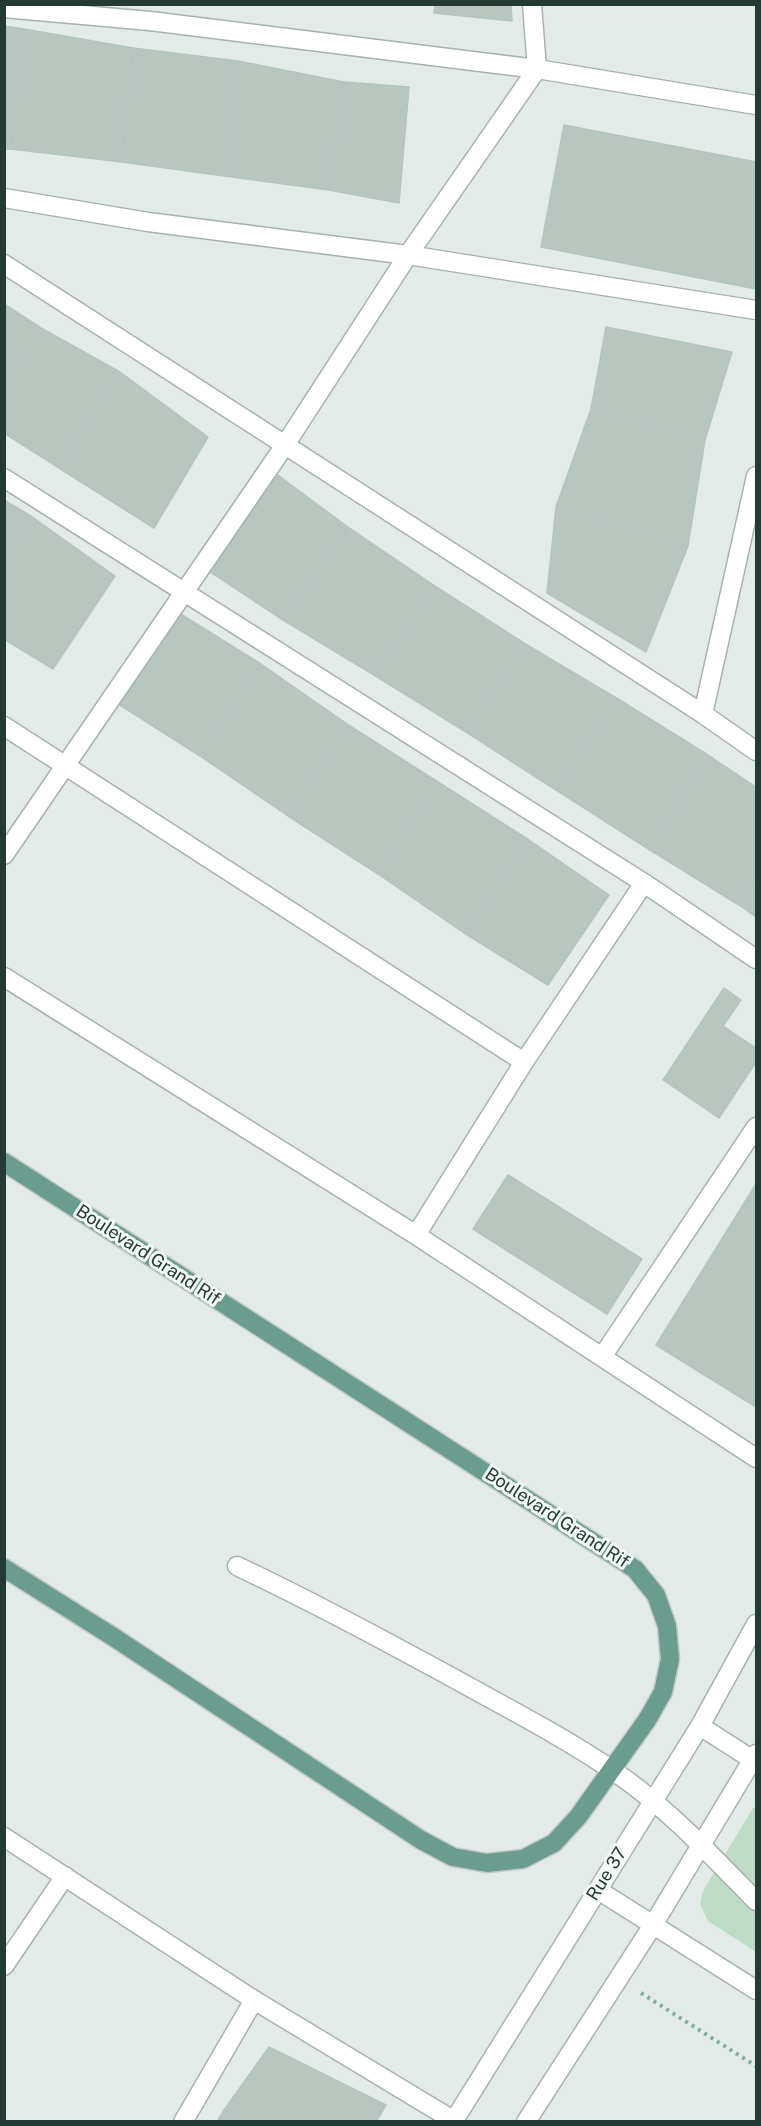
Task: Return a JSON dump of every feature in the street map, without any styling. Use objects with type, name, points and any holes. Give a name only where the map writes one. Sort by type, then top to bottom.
[{"type":"main road","name":"Boulevard Grand Rif","points":[[4,1162],[635,1569],[656,1595],[668,1626],[670,1659],[663,1692],[647,1720],[578,1817],[554,1843],[523,1859],[488,1863],[453,1857],[421,1840],[116,1638],[4,1568]]},
{"type":"street","points":[[4,855],[285,445],[408,255],[537,69],[532,4]]},
{"type":"street","points":[[4,8],[150,13],[537,69],[756,105]]},
{"type":"street","points":[[4,198],[148,222],[408,255],[756,310]]},
{"type":"street","points":[[4,264],[704,714],[756,751]]},
{"type":"street","points":[[704,714],[756,476]]},
{"type":"street","points":[[4,478],[644,883],[756,959]]},
{"type":"street","points":[[4,726],[524,1062]]},
{"type":"street","points":[[416,1234],[524,1062],[644,883]]},
{"type":"street","points":[[4,977],[416,1234],[756,1458]]},
{"type":"street","points":[[602,1357],[756,1127]]},
{"type":"street","points":[[237,1566],[312,1602],[454,1679],[612,1770],[653,1801],[701,1845],[756,1901]]},
{"type":"street","name":"Rue 37","points":[[454,2121],[700,1726],[756,1624]]},
{"type":"street","points":[[526,2121],[653,1925],[755,1759],[700,1726]]},
{"type":"street","points":[[4,1837],[254,2000],[454,2121]]},
{"type":"street","points":[[4,1966],[65,1876]]},
{"type":"street","points":[[598,1890],[756,1990]]},
{"type":"street","points":[[183,2121],[254,2000]]},
{"type":"path","points":[[618,1978],[756,2066]]},
{"type":"green space","points":[[756,1807],[756,1952],[708,1921],[700,1904],[703,1891],[753,1808]]},
{"type":"building","points":[[435,4],[511,4],[512,21],[434,13]]},
{"type":"building","points":[[4,26],[24,29],[11,149],[4,149]]},
{"type":"building","points":[[24,29],[133,48],[122,162],[11,149]]},
{"type":"building","points":[[133,48],[238,61],[224,176],[122,162]]},
{"type":"building","points":[[238,61],[344,82],[329,190],[224,176]]},
{"type":"building","points":[[344,82],[409,87],[399,203],[329,190]]},
{"type":"building","points":[[564,125],[756,162],[756,289],[541,247]]},
{"type":"building","points":[[4,304],[41,328],[4,385]]},
{"type":"building","points":[[606,327],[732,352],[705,440],[591,409]]},
{"type":"building","points":[[41,328],[120,372],[59,468],[4,433],[4,385]]},
{"type":"building","points":[[120,372],[208,437],[154,528],[59,468]]},
{"type":"building","points":[[591,409],[705,440],[688,546],[556,507]]},
{"type":"building","points":[[271,470],[348,527],[283,620],[203,567]]},
{"type":"building","points":[[4,500],[31,516],[4,558]]},
{"type":"building","points":[[556,507],[688,546],[646,652],[547,593]]},
{"type":"building","points":[[31,516],[115,576],[53,669],[4,639],[4,558]]},
{"type":"building","points":[[348,527],[438,588],[374,675],[283,620]]},
{"type":"building","points":[[438,588],[527,645],[466,732],[374,675]]},
{"type":"building","points":[[179,613],[261,664],[200,756],[120,705]]},
{"type":"building","points":[[527,645],[618,699],[556,790],[466,732]]},
{"type":"building","points":[[261,664],[350,726],[288,816],[200,756]]},
{"type":"building","points":[[618,699],[708,755],[650,850],[556,790]]},
{"type":"building","points":[[350,726],[438,782],[378,874],[288,816]]},
{"type":"building","points":[[708,755],[756,787],[756,878],[739,905],[650,850]]},
{"type":"building","points":[[438,782],[529,840],[464,933],[378,874]]},
{"type":"building","points":[[529,840],[609,895],[548,985],[464,933]]},
{"type":"building","points":[[756,878],[756,917],[739,905]]},
{"type":"building","points":[[724,988],[741,1000],[723,1026],[756,1048],[756,1062],[719,1118],[663,1080]]},
{"type":"building","points":[[508,1175],[642,1259],[607,1314],[473,1229]]},
{"type":"building","points":[[756,1184],[756,1407],[656,1345]]},
{"type":"building","points":[[269,2047],[386,2105],[376,2122],[244,2122],[224,2110]]},
{"type":"building","points":[[224,2110],[244,2122],[217,2122]]}]
